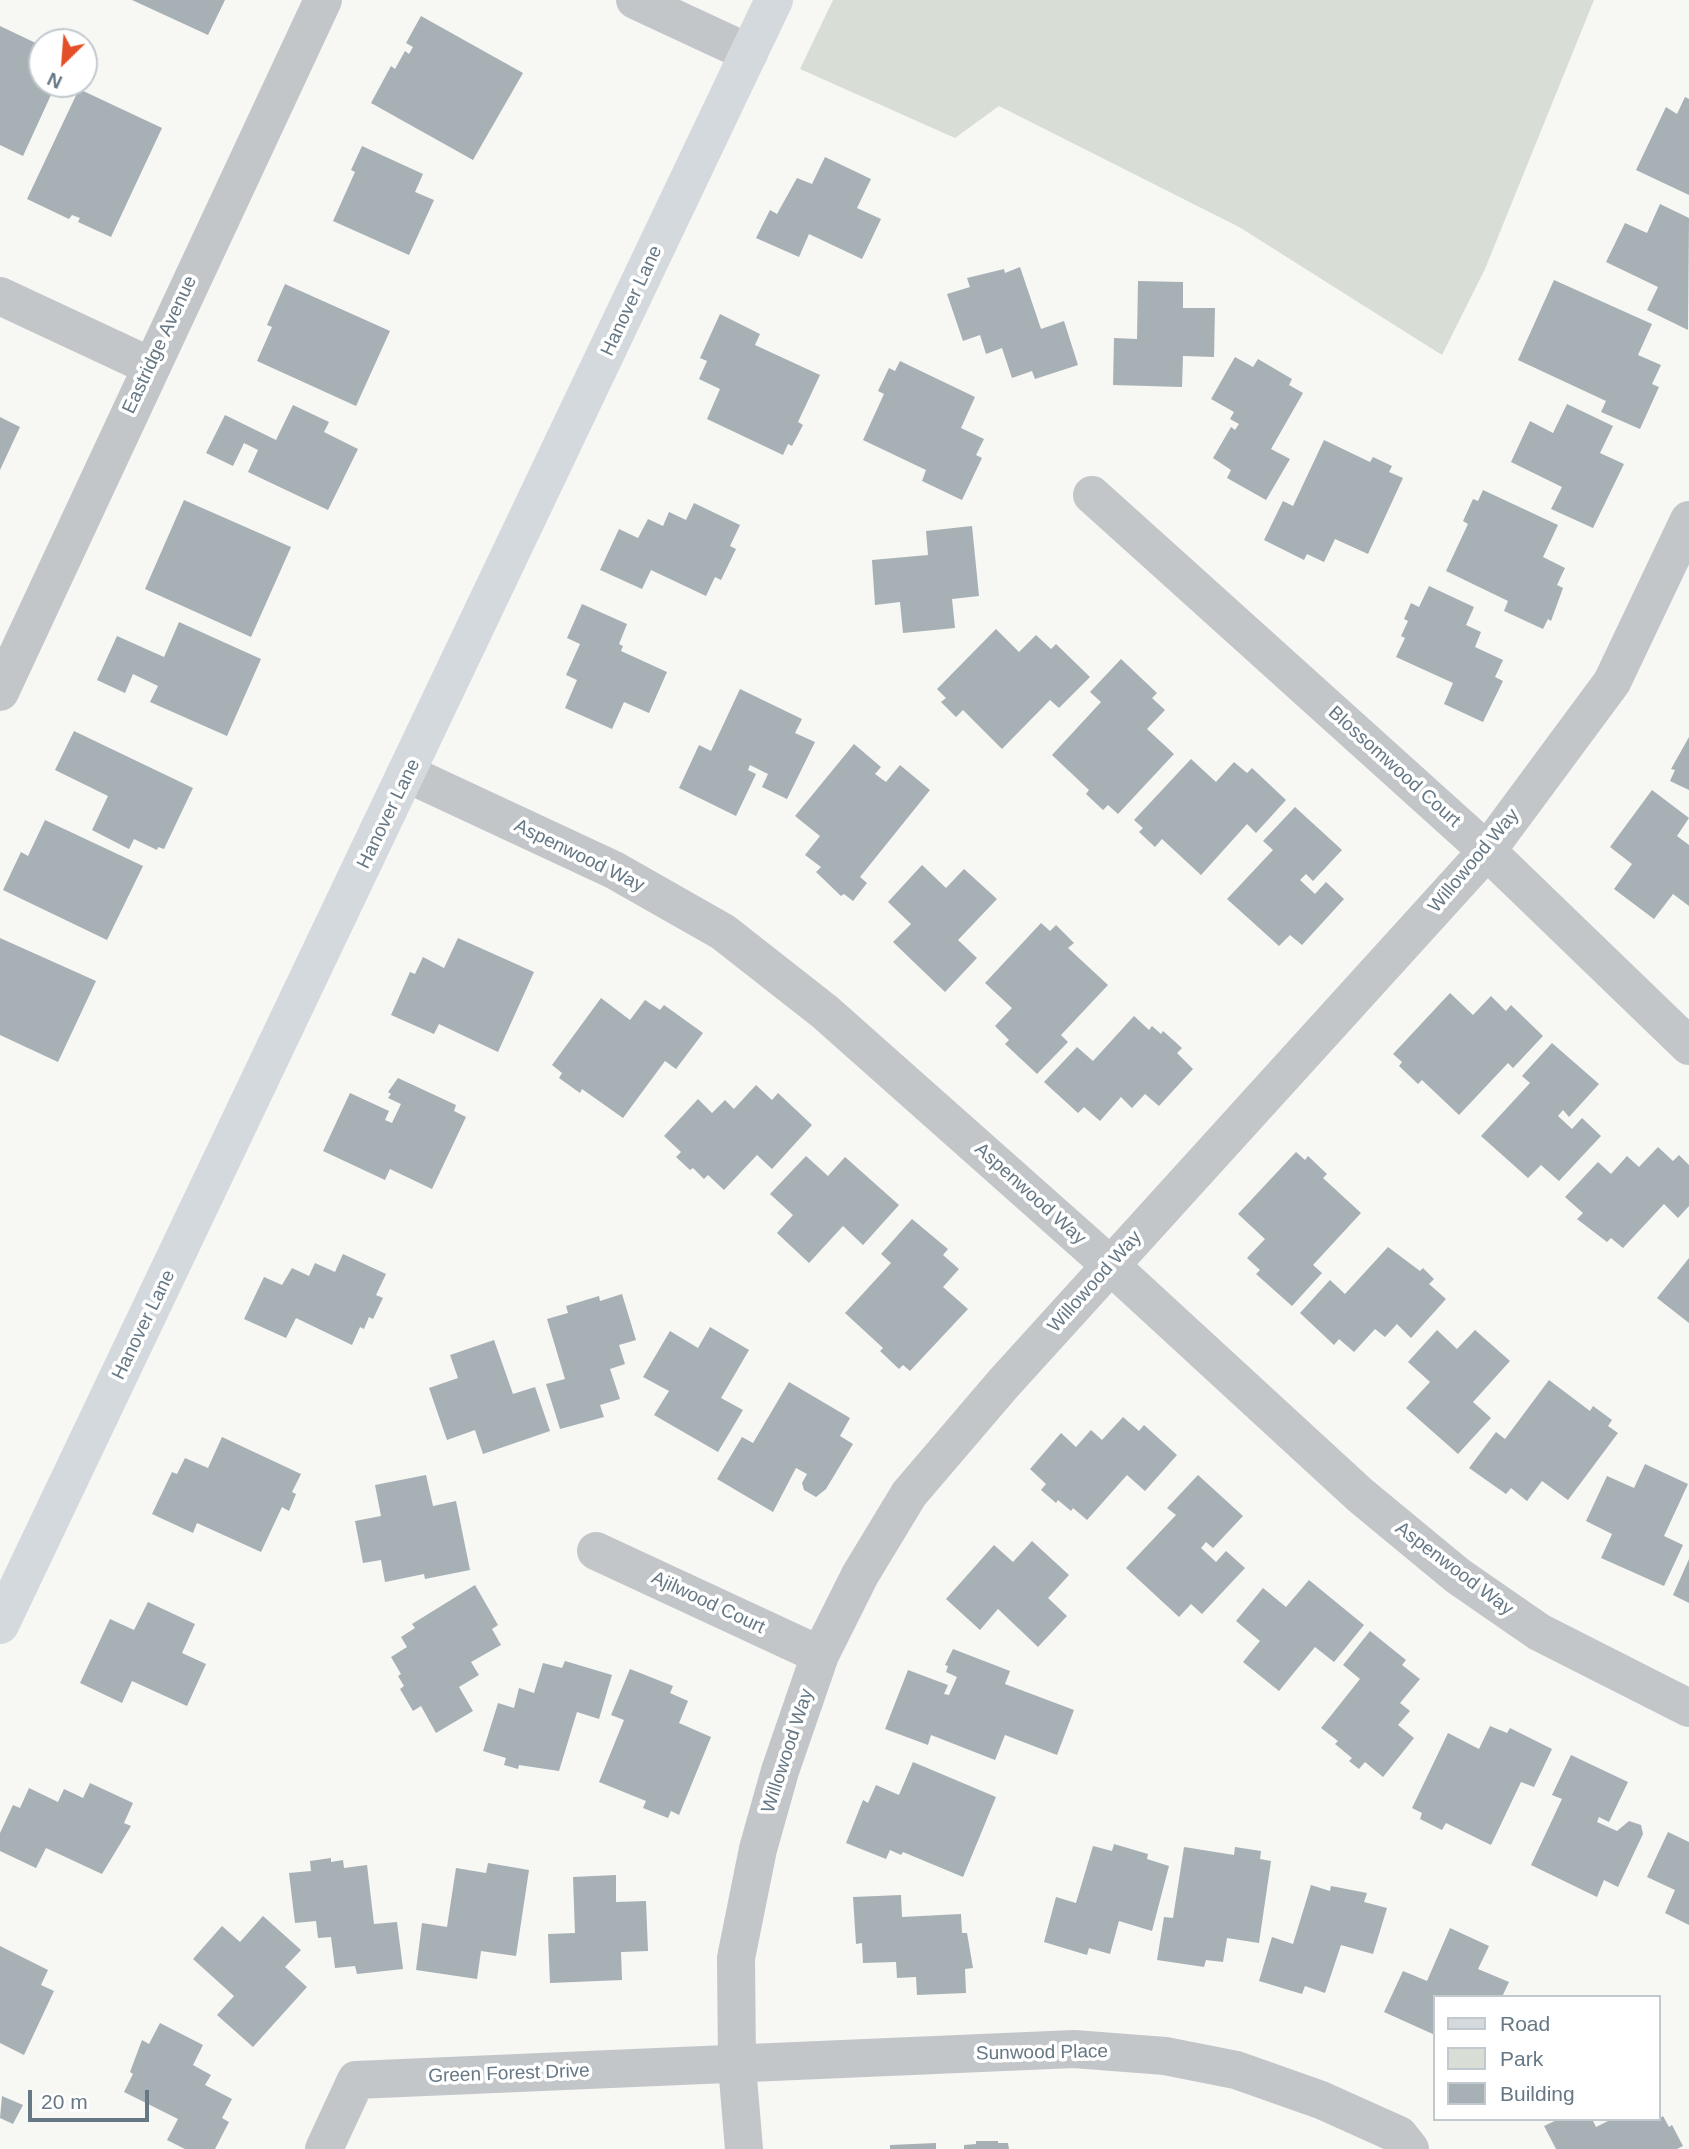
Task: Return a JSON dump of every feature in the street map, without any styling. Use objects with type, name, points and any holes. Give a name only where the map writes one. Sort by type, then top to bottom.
[{"type":"street","name":"Eastridge Avenue","points":[[0,692],[323,0]]},
{"type":"street","points":[[635,0],[749,53]]},
{"type":"street","name":"Hanover Lane","points":[[0,1625],[408,774],[774,0]]},
{"type":"street","points":[[0,296],[150,366]]},
{"type":"street","name":"Blossomwood Court","points":[[1092,495],[1487,851],[1689,1046]]},
{"type":"street","name":"Willowood Way","points":[[744,2149],[737,2066],[736,1958],[755,1863],[780,1771],[820,1655],[860,1574],[909,1494],[1110,1265],[1487,851],[1612,682],[1689,520]]},
{"type":"street","name":"Aspenwood Way","points":[[408,774],[614,870],[723,932],[825,1012],[1110,1265],[1360,1495],[1458,1576],[1539,1632],[1689,1708]]},
{"type":"street","name":"Ajilwood Court","points":[[596,1551],[820,1655]]},
{"type":"street","name":"Sunwood Place","points":[[737,2066],[1074,2049],[1165,2056],[1236,2070],[1321,2100],[1398,2135],[1410,2149]]},
{"type":"street","name":"Green Forest Drive","points":[[324,2149],[356,2080],[737,2066]]},
{"type":"green space","points":[[833,0],[1594,0],[1485,269],[1442,355],[1239,227],[999,106],[955,138],[800,69]]},
{"type":"building","points":[[132,0],[225,0],[208,35]]},
{"type":"building","points":[[421,16],[523,73],[473,160],[371,103],[391,66],[395,69],[405,51],[409,54],[413,47],[406,43]]},
{"type":"building","points":[[0,26],[28,39],[28,98],[50,98],[23,156],[0,145]]},
{"type":"building","points":[[1685,97],[1689,99],[1689,195],[1636,170],[1666,107],[1677,114]]},
{"type":"building","points":[[75,98],[98,98],[162,128],[111,237],[78,222],[80,218],[72,215],[69,219],[27,199]]},
{"type":"building","points":[[362,146],[423,174],[415,192],[434,200],[409,255],[333,221],[355,172],[351,170]]},
{"type":"building","points":[[825,157],[871,179],[857,208],[881,219],[862,259],[809,234],[799,257],[756,238],[770,210],[777,214],[797,178],[812,184]]},
{"type":"building","points":[[1660,204],[1689,218],[1688,330],[1647,310],[1658,287],[1606,262],[1625,223],[1647,233]]},
{"type":"building","points":[[1020,267],[1041,329],[1064,321],[1078,365],[1035,379],[1032,371],[1012,378],[1002,348],[986,354],[980,335],[963,341],[947,294],[970,287],[967,278],[1004,269],[1005,273]]},
{"type":"building","points":[[1554,280],[1652,324],[1638,355],[1661,365],[1652,384],[1659,387],[1640,429],[1601,412],[1606,401],[1518,360]]},
{"type":"building","points":[[1138,281],[1183,282],[1183,308],[1215,308],[1214,357],[1183,356],[1182,387],[1113,385],[1114,338],[1137,339]]},
{"type":"building","points":[[285,284],[390,331],[356,406],[257,361],[272,327],[267,325]]},
{"type":"building","points":[[720,314],[760,334],[755,345],[820,375],[798,422],[803,425],[792,446],[788,444],[783,455],[707,419],[720,389],[699,379],[707,361],[700,358]]},
{"type":"building","points":[[1235,357],[1253,367],[1258,359],[1292,379],[1289,385],[1303,393],[1271,449],[1290,459],[1266,500],[1227,478],[1231,470],[1213,458],[1231,427],[1235,430],[1239,424],[1230,419],[1234,412],[1211,399]]},
{"type":"building","points":[[900,361],[975,397],[961,428],[984,439],[976,455],[982,458],[962,500],[922,481],[926,470],[863,440],[884,394],[878,391],[889,368],[895,371]]},
{"type":"building","points":[[1567,404],[1613,426],[1600,453],[1624,464],[1593,528],[1551,509],[1562,487],[1511,462],[1530,421],[1553,433]]},
{"type":"building","points":[[293,405],[329,422],[324,432],[358,449],[328,510],[248,472],[258,450],[244,443],[233,466],[206,453],[225,415],[276,440]]},
{"type":"building","points":[[0,417],[20,427],[0,470]]},
{"type":"building","points":[[1324,440],[1370,462],[1373,457],[1392,466],[1389,472],[1403,478],[1368,554],[1335,539],[1324,562],[1307,554],[1304,560],[1264,540],[1283,501],[1293,506]]},
{"type":"building","points":[[1483,490],[1558,525],[1543,557],[1565,568],[1557,585],[1563,588],[1551,621],[1548,619],[1543,629],[1504,611],[1508,601],[1446,571],[1468,524],[1463,521],[1473,499],[1478,501]]},
{"type":"building","points":[[184,500],[291,547],[251,637],[145,589]]},
{"type":"building","points":[[694,503],[740,525],[730,546],[736,549],[721,580],[715,577],[706,596],[651,570],[642,589],[600,570],[619,529],[638,538],[648,519],[663,526],[669,512],[686,520]]},
{"type":"building","points":[[972,526],[979,596],[952,599],[955,628],[903,633],[900,602],[875,605],[872,560],[928,555],[926,531]]},
{"type":"building","points":[[1429,586],[1474,607],[1466,625],[1481,632],[1475,647],[1503,660],[1495,677],[1503,681],[1483,722],[1444,704],[1453,683],[1396,657],[1405,638],[1401,636],[1408,621],[1404,619],[1411,603],[1419,607]]},
{"type":"building","points":[[582,604],[627,624],[619,644],[623,646],[621,651],[667,672],[649,713],[624,702],[612,729],[565,708],[577,680],[566,675],[580,644],[567,638]]},
{"type":"building","points":[[179,622],[261,659],[227,736],[150,702],[158,686],[133,674],[125,693],[97,680],[117,636],[164,657]]},
{"type":"building","points":[[996,629],[1019,652],[1036,635],[1051,649],[1056,644],[1090,677],[1059,708],[1050,700],[1002,749],[963,710],[956,717],[941,702],[946,698],[937,689]]},
{"type":"building","points":[[1121,659],[1157,693],[1152,698],[1165,710],[1147,729],[1174,754],[1118,814],[1108,805],[1103,810],[1086,794],[1089,790],[1052,755],[1101,702],[1090,692]]},
{"type":"building","points":[[740,689],[802,719],[795,733],[815,742],[787,799],[762,787],[768,774],[750,765],[748,770],[756,774],[736,816],[679,788],[699,745],[711,751]]},
{"type":"building","points":[[74,731],[193,788],[164,849],[158,847],[157,850],[134,839],[129,849],[92,830],[108,796],[55,770]]},
{"type":"building","points":[[1689,737],[1689,790],[1670,781],[1675,770],[1671,769]]},
{"type":"building","points":[[854,744],[881,767],[875,774],[886,782],[900,765],[930,790],[860,877],[867,883],[853,901],[844,894],[841,896],[816,872],[821,867],[805,855],[820,836],[795,816]]},
{"type":"building","points":[[1191,759],[1216,782],[1234,762],[1247,773],[1252,768],[1286,800],[1256,833],[1247,824],[1201,875],[1162,839],[1155,847],[1139,832],[1143,828],[1134,820]]},
{"type":"building","points":[[1652,790],[1689,818],[1677,836],[1689,845],[1689,906],[1673,894],[1654,919],[1614,889],[1632,864],[1610,847]]},
{"type":"building","points":[[1295,807],[1342,850],[1313,881],[1306,874],[1300,880],[1315,894],[1326,882],[1344,899],[1302,945],[1290,935],[1279,946],[1227,899],[1273,850],[1263,841]]},
{"type":"building","points":[[45,820],[143,866],[107,940],[3,890],[21,852],[28,856]]},
{"type":"building","points":[[922,865],[946,888],[964,869],[997,899],[958,940],[977,958],[945,992],[893,942],[911,924],[888,902]]},
{"type":"building","points":[[1041,923],[1050,931],[1056,925],[1074,943],[1068,948],[1108,985],[1061,1035],[1068,1042],[1037,1074],[1005,1044],[1009,1040],[995,1026],[1012,1008],[985,983]]},
{"type":"building","points":[[0,938],[96,981],[58,1062],[0,1035]]},
{"type":"building","points":[[458,938],[534,972],[498,1052],[439,1024],[434,1034],[391,1015],[410,972],[415,974],[423,957],[444,968]]},
{"type":"building","points":[[1450,993],[1473,1015],[1491,996],[1506,1011],[1511,1005],[1543,1036],[1513,1068],[1508,1063],[1459,1115],[1422,1080],[1418,1084],[1399,1066],[1402,1062],[1393,1054]]},
{"type":"building","points":[[601,998],[630,1020],[645,1000],[660,1010],[664,1005],[703,1033],[676,1069],[665,1061],[623,1118],[582,1089],[580,1093],[559,1078],[562,1073],[552,1065]]},
{"type":"building","points":[[1134,1016],[1149,1030],[1152,1026],[1161,1034],[1163,1031],[1182,1048],[1177,1053],[1193,1069],[1159,1106],[1145,1094],[1132,1108],[1121,1097],[1100,1121],[1084,1107],[1078,1113],[1044,1082],[1077,1047],[1093,1061]]},
{"type":"building","points":[[1552,1043],[1599,1084],[1569,1117],[1563,1110],[1558,1116],[1572,1129],[1582,1118],[1601,1136],[1559,1181],[1541,1165],[1528,1178],[1481,1136],[1530,1083],[1522,1076]]},
{"type":"building","points":[[398,1078],[456,1105],[454,1111],[466,1117],[432,1189],[390,1169],[385,1180],[323,1151],[350,1093],[389,1111],[385,1120],[392,1123],[401,1104],[388,1098],[391,1094],[388,1092]]},
{"type":"building","points":[[756,1085],[772,1100],[778,1093],[812,1125],[772,1169],[757,1155],[724,1190],[708,1175],[704,1179],[693,1168],[690,1170],[676,1157],[681,1152],[664,1136],[698,1099],[712,1113],[725,1100],[734,1109]]},
{"type":"building","points":[[1658,1147],[1673,1161],[1679,1155],[1689,1165],[1689,1206],[1678,1218],[1664,1204],[1623,1248],[1611,1238],[1607,1242],[1577,1219],[1583,1213],[1565,1197],[1598,1162],[1611,1174],[1627,1156],[1639,1167]]},
{"type":"building","points":[[1296,1152],[1305,1160],[1308,1156],[1327,1174],[1323,1178],[1361,1213],[1313,1265],[1322,1273],[1292,1306],[1256,1274],[1260,1270],[1247,1258],[1265,1239],[1238,1214]]},
{"type":"building","points":[[806,1156],[828,1176],[845,1157],[899,1205],[863,1245],[843,1226],[809,1263],[777,1233],[793,1215],[770,1194]]},
{"type":"building","points":[[912,1219],[948,1249],[943,1255],[959,1269],[943,1287],[968,1309],[910,1371],[903,1365],[899,1369],[880,1351],[883,1348],[845,1313],[891,1263],[881,1254]]},
{"type":"building","points":[[1388,1247],[1420,1271],[1423,1268],[1434,1279],[1429,1284],[1446,1299],[1411,1338],[1397,1324],[1385,1337],[1375,1329],[1354,1352],[1339,1339],[1334,1345],[1300,1313],[1330,1280],[1345,1294]]},
{"type":"building","points":[[343,1254],[386,1274],[376,1295],[383,1298],[373,1319],[369,1317],[364,1329],[360,1327],[352,1345],[296,1318],[286,1338],[244,1319],[264,1277],[282,1285],[292,1268],[309,1276],[315,1263],[335,1272]]},
{"type":"building","points":[[1689,1258],[1689,1323],[1657,1298]]},
{"type":"building","points":[[622,1294],[636,1340],[619,1345],[625,1364],[610,1369],[620,1399],[600,1405],[604,1417],[560,1429],[546,1384],[565,1379],[547,1319],[568,1313],[566,1306],[599,1296],[600,1301]]},
{"type":"building","points":[[710,1327],[749,1350],[721,1398],[743,1410],[718,1452],[654,1415],[669,1391],[643,1377],[670,1331],[698,1348]]},
{"type":"building","points":[[1437,1330],[1457,1349],[1475,1330],[1510,1361],[1473,1402],[1491,1418],[1458,1454],[1406,1408],[1430,1382],[1408,1362]]},
{"type":"building","points":[[494,1340],[513,1394],[535,1387],[550,1431],[483,1454],[475,1430],[447,1440],[429,1388],[458,1378],[450,1355]]},
{"type":"building","points":[[1549,1380],[1590,1411],[1593,1406],[1612,1420],[1608,1426],[1618,1433],[1568,1500],[1542,1481],[1527,1501],[1511,1488],[1506,1494],[1469,1468],[1496,1432],[1505,1439]]},
{"type":"building","points":[[789,1382],[850,1418],[840,1436],[853,1444],[826,1489],[816,1497],[804,1490],[802,1483],[807,1474],[796,1468],[773,1512],[717,1479],[742,1437],[753,1443]]},
{"type":"building","points":[[1123,1417],[1139,1431],[1144,1425],[1177,1455],[1145,1491],[1127,1475],[1087,1520],[1073,1508],[1071,1511],[1058,1500],[1056,1503],[1041,1490],[1046,1484],[1030,1469],[1061,1433],[1076,1447],[1091,1430],[1102,1440]]},
{"type":"building","points":[[222,1437],[301,1474],[292,1492],[296,1494],[289,1511],[282,1507],[261,1552],[197,1523],[193,1533],[152,1514],[172,1472],[177,1474],[185,1458],[208,1468]]},
{"type":"building","points":[[1645,1464],[1688,1484],[1664,1536],[1683,1545],[1664,1586],[1601,1558],[1612,1534],[1586,1521],[1607,1476],[1634,1488]]},
{"type":"building","points":[[426,1475],[433,1506],[456,1501],[470,1570],[425,1579],[424,1574],[385,1582],[381,1560],[363,1563],[355,1521],[381,1516],[375,1485]]},
{"type":"building","points":[[1198,1475],[1243,1516],[1213,1548],[1206,1542],[1201,1548],[1216,1562],[1226,1551],[1245,1568],[1202,1614],[1191,1604],[1179,1617],[1126,1568],[1176,1515],[1167,1508]]},
{"type":"building","points":[[1032,1541],[1069,1575],[1048,1598],[1067,1616],[1038,1647],[998,1609],[980,1630],[946,1599],[994,1545],[1013,1562]]},
{"type":"building","points":[[1689,1559],[1689,1603],[1673,1595]]},
{"type":"building","points":[[1309,1580],[1364,1625],[1334,1662],[1315,1647],[1279,1691],[1243,1662],[1260,1641],[1236,1621],[1263,1588],[1286,1607]]},
{"type":"building","points":[[475,1585],[498,1625],[492,1629],[501,1645],[471,1662],[479,1675],[459,1687],[473,1711],[436,1733],[421,1706],[413,1711],[400,1689],[404,1686],[398,1676],[401,1674],[391,1657],[407,1647],[401,1637],[415,1628],[412,1624]]},
{"type":"building","points":[[148,1602],[195,1624],[182,1653],[206,1664],[187,1706],[132,1681],[122,1703],[80,1683],[110,1619],[134,1630]]},
{"type":"building","points":[[1370,1631],[1406,1660],[1402,1665],[1420,1679],[1400,1703],[1410,1711],[1398,1725],[1414,1738],[1383,1777],[1365,1762],[1359,1769],[1349,1761],[1352,1758],[1335,1744],[1338,1741],[1321,1728],[1360,1679],[1343,1665]]},
{"type":"building","points":[[953,1649],[1010,1671],[1005,1684],[1074,1710],[1057,1755],[1005,1735],[995,1760],[931,1735],[928,1745],[885,1729],[908,1670],[948,1685],[944,1694],[949,1695],[957,1677],[946,1672],[948,1666],[945,1665]]},
{"type":"building","points":[[565,1661],[612,1675],[599,1719],[577,1712],[559,1771],[519,1765],[518,1769],[504,1765],[506,1758],[483,1751],[498,1703],[514,1708],[519,1688],[534,1693],[543,1663],[562,1668]]},
{"type":"building","points":[[630,1669],[673,1686],[670,1693],[688,1701],[679,1723],[711,1737],[679,1815],[671,1811],[668,1818],[643,1808],[646,1801],[599,1782],[624,1720],[611,1715]]},
{"type":"building","points":[[1490,1726],[1507,1733],[1510,1728],[1552,1749],[1534,1787],[1521,1782],[1491,1845],[1446,1823],[1442,1830],[1420,1819],[1422,1813],[1412,1808],[1448,1733],[1479,1749]]},
{"type":"building","points":[[1571,1755],[1628,1782],[1609,1822],[1599,1817],[1597,1822],[1617,1831],[1629,1821],[1641,1825],[1643,1834],[1618,1887],[1604,1880],[1597,1897],[1531,1865],[1562,1799],[1552,1795]]},
{"type":"building","points":[[913,1762],[996,1797],[963,1877],[903,1852],[901,1855],[890,1850],[886,1859],[846,1843],[863,1800],[868,1803],[876,1785],[899,1795]]},
{"type":"building","points":[[90,1783],[133,1803],[124,1823],[131,1826],[102,1874],[46,1848],[36,1868],[0,1851],[0,1833],[13,1805],[20,1808],[29,1788],[58,1802],[64,1789],[83,1798]]},
{"type":"building","points":[[1668,1832],[1689,1842],[1689,1925],[1665,1913],[1675,1890],[1647,1877]]},
{"type":"building","points":[[1114,1844],[1148,1854],[1147,1859],[1169,1866],[1152,1931],[1119,1921],[1110,1954],[1089,1948],[1087,1955],[1044,1942],[1056,1897],[1076,1903],[1093,1846],[1112,1851]]},
{"type":"building","points":[[1184,1847],[1234,1855],[1235,1847],[1261,1851],[1260,1859],[1271,1861],[1259,1943],[1227,1938],[1223,1962],[1206,1960],[1204,1967],[1157,1960],[1164,1917],[1173,1918]]},
{"type":"building","points":[[331,1858],[331,1862],[343,1860],[344,1868],[367,1865],[374,1924],[397,1922],[403,1969],[357,1974],[355,1966],[335,1968],[331,1937],[318,1938],[316,1921],[295,1923],[289,1873],[311,1871],[310,1861]]},
{"type":"building","points":[[488,1863],[529,1870],[516,1956],[481,1951],[477,1979],[416,1970],[422,1923],[447,1927],[456,1868],[486,1873]]},
{"type":"building","points":[[616,1875],[616,1902],[646,1901],[648,1951],[621,1952],[622,1980],[550,1983],[548,1934],[575,1933],[573,1877]]},
{"type":"building","points":[[1311,1885],[1330,1891],[1331,1886],[1367,1893],[1364,1902],[1387,1908],[1373,1954],[1341,1945],[1325,1993],[1305,1986],[1302,1994],[1259,1981],[1272,1937],[1293,1944]]},
{"type":"building","points":[[901,1895],[902,1917],[961,1914],[962,1933],[967,1933],[973,1968],[965,1969],[966,1993],[917,1995],[916,1977],[897,1978],[896,1962],[863,1963],[862,1943],[856,1944],[853,1897]]},
{"type":"building","points":[[263,1916],[301,1950],[285,1967],[307,1987],[253,2047],[217,2015],[234,1996],[193,1959],[222,1926],[240,1942]]},
{"type":"building","points":[[1450,1928],[1489,1946],[1478,1969],[1509,1982],[1503,1995],[1434,1995],[1434,2035],[1384,2012],[1403,1971],[1427,1981]]},
{"type":"building","points":[[0,1946],[48,1970],[41,1985],[54,1991],[24,2055],[0,2043]]},
{"type":"building","points":[[160,2023],[203,2045],[193,2065],[211,2075],[205,2085],[232,2099],[222,2118],[229,2122],[215,2149],[185,2149],[167,2140],[178,2119],[124,2092],[133,2074],[130,2072],[142,2040],[149,2044]]},
{"type":"building","points":[[2,2096],[23,2105],[13,2124],[0,2118]]},
{"type":"building","points":[[1663,2116],[1669,2127],[1672,2125],[1683,2146],[1677,2149],[1556,2149],[1544,2126],[1555,2121],[1593,2121],[1596,2127],[1608,2121],[1661,2121]]},
{"type":"building","points":[[976,2141],[1008,2143],[1009,2149],[964,2149],[964,2145],[976,2144]]},
{"type":"building","points":[[936,2143],[936,2149],[890,2149],[890,2145]]}]
